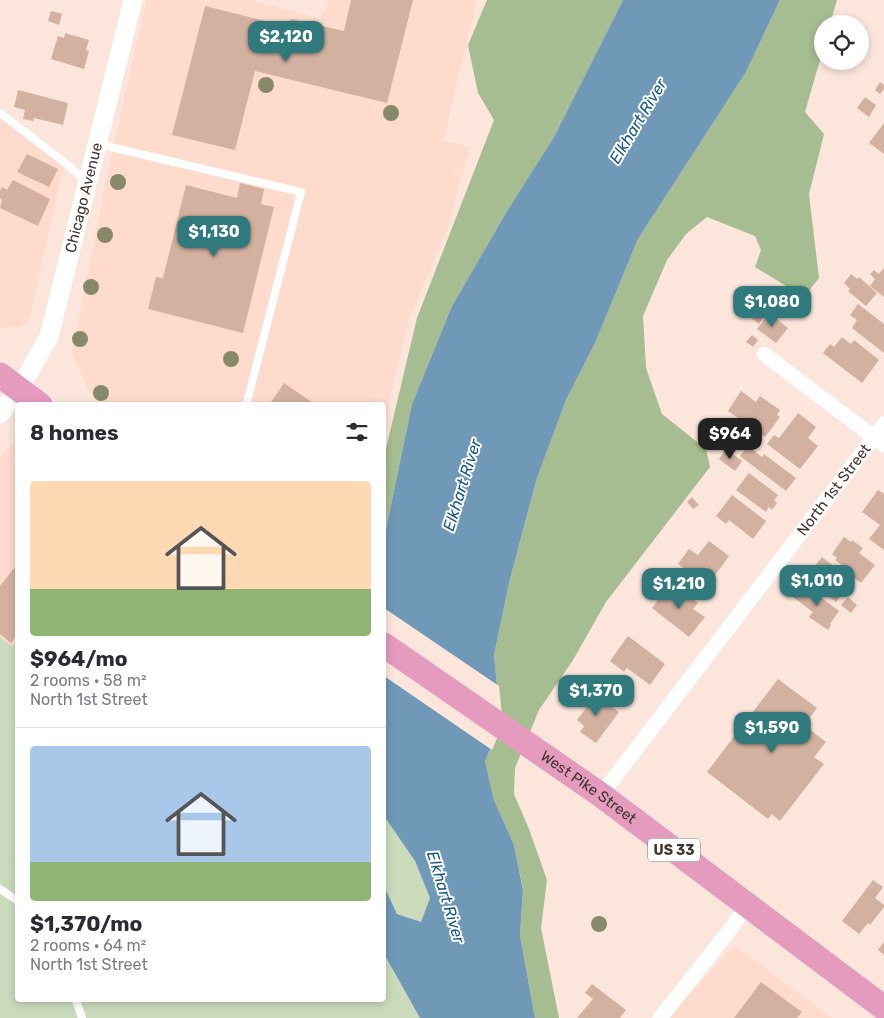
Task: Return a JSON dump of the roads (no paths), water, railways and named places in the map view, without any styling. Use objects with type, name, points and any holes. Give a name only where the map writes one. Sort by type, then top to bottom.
[{"type":"highway","points":[[9,382],[36,402]]},
{"type":"highway","name":"West Pike Street","points":[[386,646],[601,795],[884,1010]]},
{"type":"street","name":"Chicago Avenue","points":[[0,414],[9,382],[49,337],[133,0]]},
{"type":"street","points":[[764,354],[879,441]]},
{"type":"street","name":"North 1st Street","points":[[601,795],[879,441],[884,424]]},
{"type":"street","points":[[660,1018],[730,931],[747,905]]},
{"type":"street","points":[[878,1018],[884,1010]]},
{"type":"lane","points":[[0,113],[68,165],[88,183]]},
{"type":"lane","points":[[98,144],[301,192],[246,402]]},
{"type":"lane","points":[[0,889],[15,899]]},
{"type":"lane","points":[[77,1002],[82,1018]]},
{"type":"water","name":"Elkhart River","points":[[623,0],[780,0],[746,72],[638,239],[595,343],[566,400],[537,478],[510,579],[494,655],[501,725],[485,761],[494,800],[514,845],[523,890],[520,935],[535,1018],[420,1018],[386,958],[386,890],[397,914],[421,922],[430,898],[415,861],[386,819],[386,529],[412,404],[452,306],[507,211],[554,137]]}]
